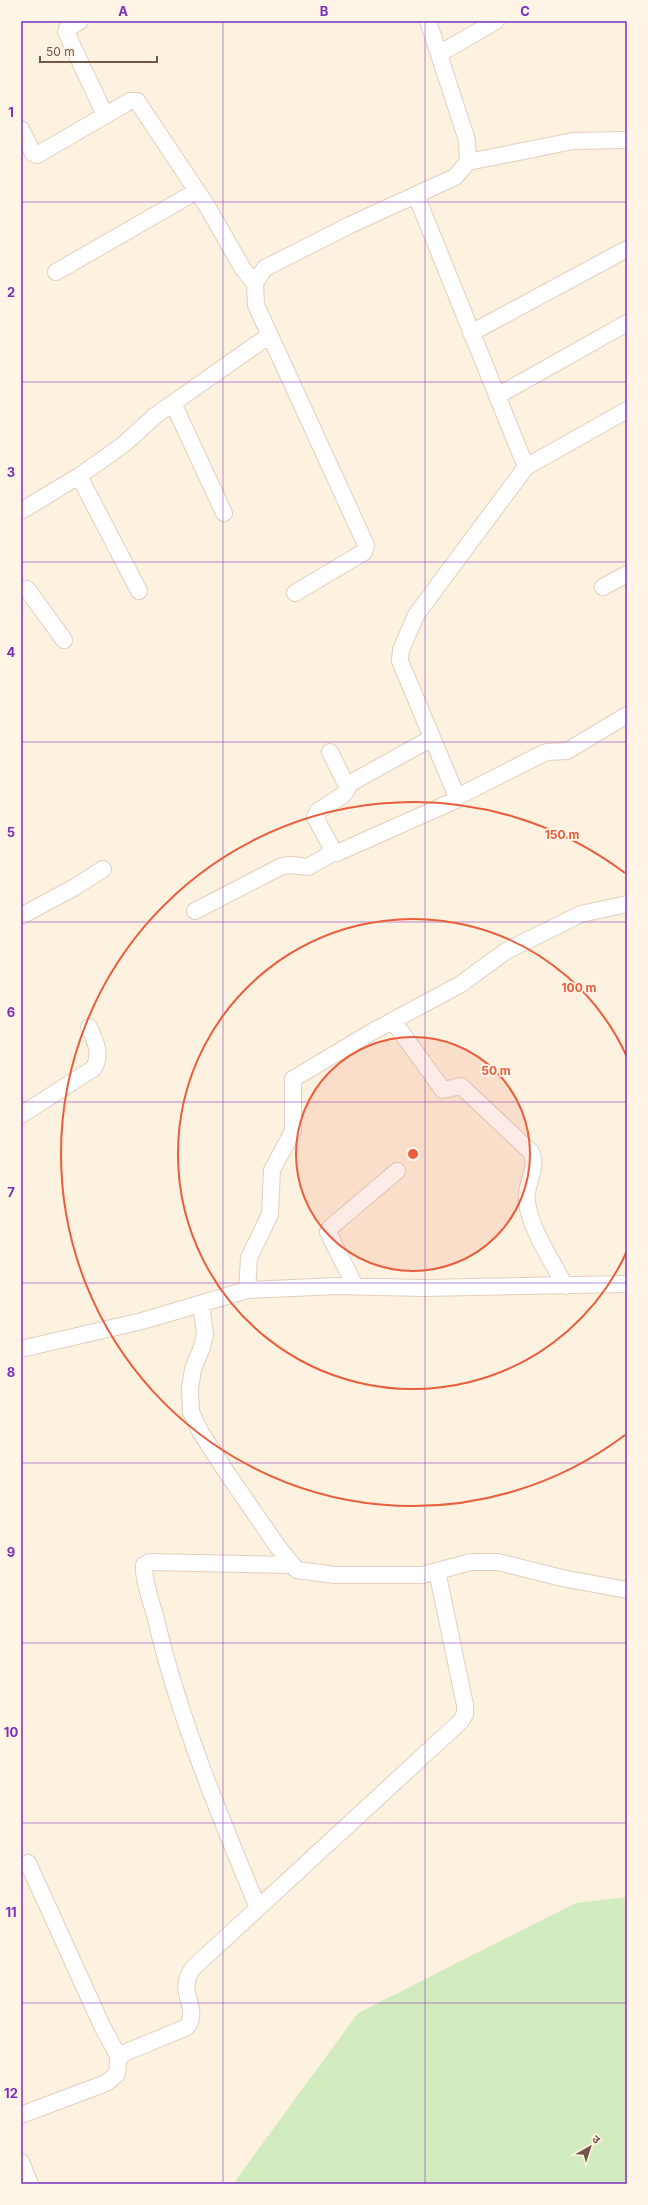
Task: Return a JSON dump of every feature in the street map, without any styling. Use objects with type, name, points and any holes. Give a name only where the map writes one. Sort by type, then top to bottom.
[{"type":"street","points":[[80,21],[67,29],[66,32],[105,115]]},
{"type":"street","points":[[428,21],[467,140],[468,162]]},
{"type":"street","points":[[439,54],[496,21]]},
{"type":"street","points":[[21,130],[33,153],[37,155],[130,101],[137,101],[197,191],[243,269],[256,283]]},
{"type":"street","points":[[294,593],[364,552],[366,545],[256,305],[256,283],[265,268],[350,225],[455,177],[468,162],[573,141],[627,140]]},
{"type":"street","points":[[56,272],[197,191]]},
{"type":"street","points":[[416,195],[526,467]]},
{"type":"street","points":[[471,333],[627,250]]},
{"type":"street","points":[[497,396],[627,323]]},
{"type":"street","points":[[21,512],[79,476],[123,445],[156,415],[270,335]]},
{"type":"street","points":[[173,403],[224,512]]},
{"type":"street","points":[[457,797],[400,661],[401,650],[416,615],[526,467],[627,410]]},
{"type":"street","points":[[79,476],[139,591]]},
{"type":"street","points":[[603,587],[627,574]]},
{"type":"street","points":[[23,586],[64,640]]},
{"type":"street","points":[[195,911],[282,866],[291,865],[308,867],[334,852],[337,853],[453,802],[457,797],[542,754],[547,752],[567,752],[627,715]]},
{"type":"street","points":[[347,785],[432,738]]},
{"type":"street","points":[[330,752],[347,785],[346,792],[315,814],[334,852]]},
{"type":"street","points":[[21,916],[75,887],[103,869]]},
{"type":"street","points":[[247,1290],[249,1258],[270,1214],[272,1170],[293,1131],[293,1079],[393,1021],[461,984],[506,951],[581,914],[627,904]]},
{"type":"street","points":[[393,1021],[443,1090],[461,1086],[531,1152],[534,1165],[526,1191],[527,1203],[541,1241],[565,1286]]},
{"type":"street","points":[[21,1115],[94,1068],[98,1061],[97,1046],[89,1027]]},
{"type":"street","points":[[355,1286],[328,1232],[331,1227],[397,1171]]},
{"type":"street","points":[[21,1349],[142,1321],[247,1290],[355,1286],[565,1286],[627,1284]]},
{"type":"street","points":[[201,1304],[205,1334],[202,1347],[193,1370],[190,1389],[191,1412],[201,1433],[217,1458],[293,1566],[302,1572],[335,1575],[422,1575],[471,1562],[498,1562],[562,1578],[627,1590]]},
{"type":"street","points":[[258,1908],[221,1819],[189,1732],[164,1655],[144,1565],[150,1562],[293,1566]]},
{"type":"street","points":[[119,2057],[187,2027],[192,2015],[186,1989],[188,1975],[258,1908],[453,1729],[463,1718],[465,1705],[437,1571]]},
{"type":"street","points":[[21,2115],[106,2083],[117,2074],[119,2057],[103,2028],[28,1862]]},
{"type":"street","points":[[21,2162],[30,2184]]},
{"type":"green space","points":[[627,1897],[627,2184],[233,2184],[358,2013],[576,1903]]}]
